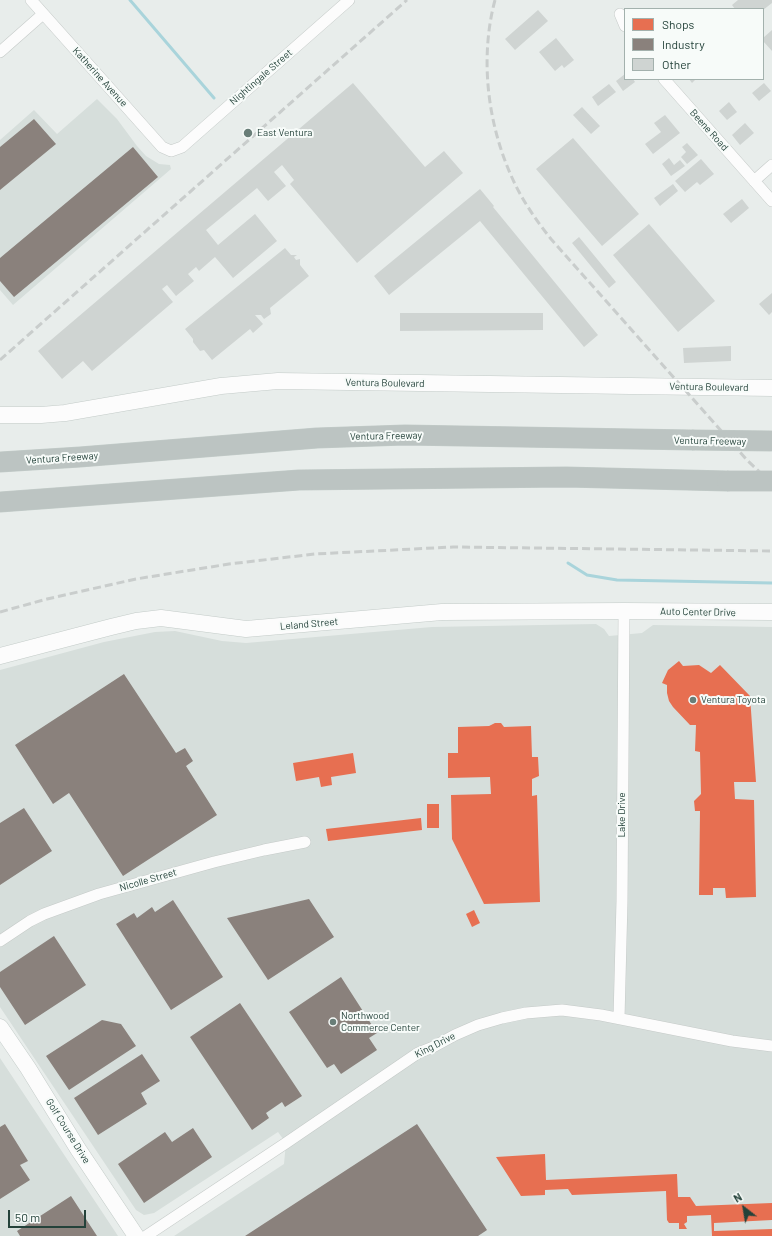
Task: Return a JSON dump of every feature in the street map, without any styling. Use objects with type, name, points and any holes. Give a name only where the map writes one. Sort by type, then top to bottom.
[{"type":"highway","name":"Ventura Freeway","points":[[0,462],[310,438],[405,435],[772,441]]},
{"type":"highway","points":[[0,502],[299,480],[566,477],[772,481]]},
{"type":"street","name":"Katherine Avenue","points":[[31,0],[162,147],[171,151]]},
{"type":"street","name":"Nightingale Street","points":[[171,151],[182,147],[349,0]]},
{"type":"street","points":[[0,52],[43,14]]},
{"type":"street","points":[[620,14],[624,24]]},
{"type":"street","name":"Beene Road","points":[[665,80],[772,201]]},
{"type":"street","points":[[754,181],[772,165]]},
{"type":"street","name":"Ventura Boulevard","points":[[0,414],[41,415],[65,413],[221,386],[278,381],[772,388]]},
{"type":"street","name":"Auto Center Drive","points":[[624,611],[772,612]]},
{"type":"street","name":"Leland Street","points":[[0,656],[136,621],[162,618],[246,629],[442,612],[624,611]]},
{"type":"street","name":"Lake Drive","points":[[619,1018],[622,900],[624,611]]},
{"type":"street","name":"Nicolle Street","points":[[0,941],[44,914],[99,894],[214,862],[305,842]]},
{"type":"street","name":"King Drive","points":[[146,1236],[418,1053],[478,1025],[526,1013],[562,1010],[619,1018],[732,1041],[772,1046]]},
{"type":"street","name":"Golf Course Drive","points":[[0,1027],[136,1236]]},
{"type":"shaded area","points":[[97,99],[117,119],[146,156],[159,164],[170,165],[171,169],[13,305],[0,290],[0,140],[34,110],[57,134]]},
{"type":"shaded area","points":[[596,624],[604,629],[609,636],[642,633],[653,625],[772,627],[772,1236],[174,1236],[284,1164],[286,1143],[278,1132],[154,1213],[144,1215],[136,1210],[0,1007],[0,670],[104,642],[155,632],[175,631],[222,641],[246,643],[432,627]]},
{"type":"shaded area","points":[[0,1058],[118,1236],[0,1236]]},
{"type":"building: Shops","points":[[679,661],[683,666],[699,665],[711,673],[720,665],[750,696],[756,782],[734,782],[735,799],[754,800],[756,897],[726,898],[725,888],[713,888],[713,895],[699,895],[700,811],[695,811],[694,801],[701,794],[700,752],[695,751],[696,725],[690,725],[673,707],[669,701],[667,685],[662,683],[668,670]]},
{"type":"building: Shops","points":[[495,723],[501,723],[504,727],[531,726],[532,757],[538,757],[539,776],[532,779],[532,796],[537,795],[540,902],[484,904],[452,839],[451,795],[491,794],[490,777],[448,778],[448,753],[458,753],[458,727],[489,726]]},
{"type":"building: Shops","points":[[353,753],[356,773],[331,777],[332,785],[321,787],[319,777],[296,781],[293,763]]},
{"type":"building: Shops","points":[[427,804],[439,804],[439,828],[427,828]]},
{"type":"building: Shops","points":[[421,818],[422,830],[328,841],[326,829]]},
{"type":"building: Shops","points":[[474,910],[480,923],[472,927],[466,914]]},
{"type":"building: Shops","points":[[545,1154],[546,1180],[677,1174],[678,1197],[690,1197],[696,1206],[772,1203],[772,1220],[714,1223],[714,1231],[772,1229],[772,1236],[712,1236],[711,1215],[687,1216],[687,1222],[684,1224],[687,1229],[679,1229],[679,1223],[669,1223],[667,1220],[666,1191],[572,1195],[568,1189],[545,1190],[545,1195],[521,1196],[496,1157]]},
{"type":"building: Industry","points":[[34,119],[56,144],[0,190],[0,147]]},
{"type":"building: Industry","points":[[133,147],[158,177],[14,297],[0,281],[0,258]]},
{"type":"building: Industry","points":[[124,674],[176,753],[185,748],[193,761],[186,766],[217,815],[123,876],[69,793],[53,804],[15,745]]},
{"type":"building: Industry","points":[[24,808],[52,851],[0,885],[0,823]]},
{"type":"building: Industry","points":[[309,899],[334,937],[268,980],[227,918]]},
{"type":"building: Industry","points":[[173,900],[223,977],[171,1010],[116,924],[134,913],[137,918],[152,907],[155,912]]},
{"type":"building: Industry","points":[[54,936],[86,985],[25,1025],[0,987],[0,972]]},
{"type":"building: Industry","name":"Northwood Commerce Center","points":[[341,977],[377,1033],[369,1038],[377,1050],[341,1074],[334,1064],[327,1068],[289,1012]]},
{"type":"building: Industry","points":[[240,1003],[302,1096],[285,1107],[282,1102],[266,1113],[269,1118],[252,1130],[190,1037]]},
{"type":"building: Industry","points":[[102,1020],[121,1024],[136,1046],[69,1090],[46,1056]]},
{"type":"building: Industry","points":[[142,1054],[160,1081],[141,1093],[147,1104],[98,1135],[74,1098]]},
{"type":"building: Industry","points":[[5,1124],[28,1161],[20,1165],[30,1180],[0,1199],[0,1127]]},
{"type":"building: Industry","points":[[417,1124],[487,1230],[478,1236],[245,1236]]},
{"type":"building: Industry","points":[[193,1128],[212,1157],[144,1203],[118,1164],[165,1132],[172,1142]]},
{"type":"building: Industry","points":[[71,1196],[97,1236],[20,1236],[17,1231]]},
{"type":"building: Other","points":[[738,0],[772,0],[772,3],[764,9],[764,8],[734,8],[732,5]]},
{"type":"building: Other","points":[[538,10],[548,21],[515,50],[505,39]]},
{"type":"building: Other","points":[[772,30],[772,51],[764,42],[764,37]]},
{"type":"building: Other","points":[[556,38],[574,60],[564,68],[562,65],[555,71],[539,52]]},
{"type":"building: Other","points":[[624,75],[624,80],[634,80],[635,82],[623,91],[616,81]]},
{"type":"building: Other","points":[[353,83],[425,167],[444,151],[463,173],[357,263],[290,184],[294,180],[282,165],[274,172],[286,186],[268,201],[257,188],[206,230],[218,245],[255,214],[277,241],[233,278],[215,257],[199,271],[196,267],[188,274],[194,281],[176,296],[167,285],[162,289],[173,302],[92,371],[83,361],[62,379],[38,351]]},
{"type":"building: Other","points":[[764,83],[771,91],[759,101],[752,93]]},
{"type":"building: Other","points":[[609,84],[616,92],[598,106],[592,97]]},
{"type":"building: Other","points":[[729,102],[737,112],[727,120],[719,111]]},
{"type":"building: Other","points":[[582,107],[600,126],[591,134],[573,115]]},
{"type":"building: Other","points":[[665,115],[680,133],[653,154],[645,144],[661,132],[654,123]]},
{"type":"building: Other","points":[[745,123],[754,133],[740,145],[732,135]]},
{"type":"building: Other","points":[[573,138],[639,214],[602,246],[536,169]]},
{"type":"building: Other","points":[[687,143],[698,155],[687,164],[681,157],[686,152],[682,147]]},
{"type":"building: Other","points":[[669,158],[674,165],[680,160],[685,166],[671,176],[662,164]]},
{"type":"building: Other","points":[[701,159],[714,174],[700,185],[697,182],[685,192],[675,181]]},
{"type":"building: Other","points":[[673,184],[678,191],[660,206],[654,198]]},
{"type":"building: Other","points":[[480,189],[494,206],[493,207],[598,335],[584,347],[480,221],[389,295],[374,276]]},
{"type":"building: Other","points":[[742,199],[749,208],[731,223],[723,214]]},
{"type":"building: Other","points":[[649,224],[715,301],[678,332],[613,255]]},
{"type":"building: Other","points":[[579,237],[616,282],[609,288],[572,243]]},
{"type":"building: Other","points":[[285,248],[291,255],[297,255],[294,257],[296,260],[300,259],[300,265],[309,276],[270,308],[271,314],[264,319],[261,315],[255,315],[263,324],[253,333],[250,329],[212,360],[204,350],[200,351],[185,329]]},
{"type":"building: Other","points":[[772,293],[772,312],[769,315],[759,304]]},
{"type":"building: Other","points":[[400,313],[543,313],[543,330],[400,331]]},
{"type":"building: Other","points":[[731,346],[731,361],[684,363],[683,348]]},
{"type":"waterway","points":[[130,0],[214,98]]},
{"type":"waterway","points":[[568,563],[587,575],[617,580],[772,583]]},
{"type":"railway","points":[[0,360],[407,0]]},
{"type":"railway","points":[[495,0],[490,21],[487,65],[491,110],[502,153],[523,199],[551,239],[747,460],[772,484]]},
{"type":"railway","points":[[0,612],[47,599],[136,579],[229,564],[315,554],[453,547],[772,551]]},
{"type":"place","name":"East Ventura","points":[[248,133]]},
{"type":"place","name":"Ventura Toyota","points":[[693,700]]},
{"type":"place","name":"Northwood Commerce Center","points":[[333,1022]]}]
